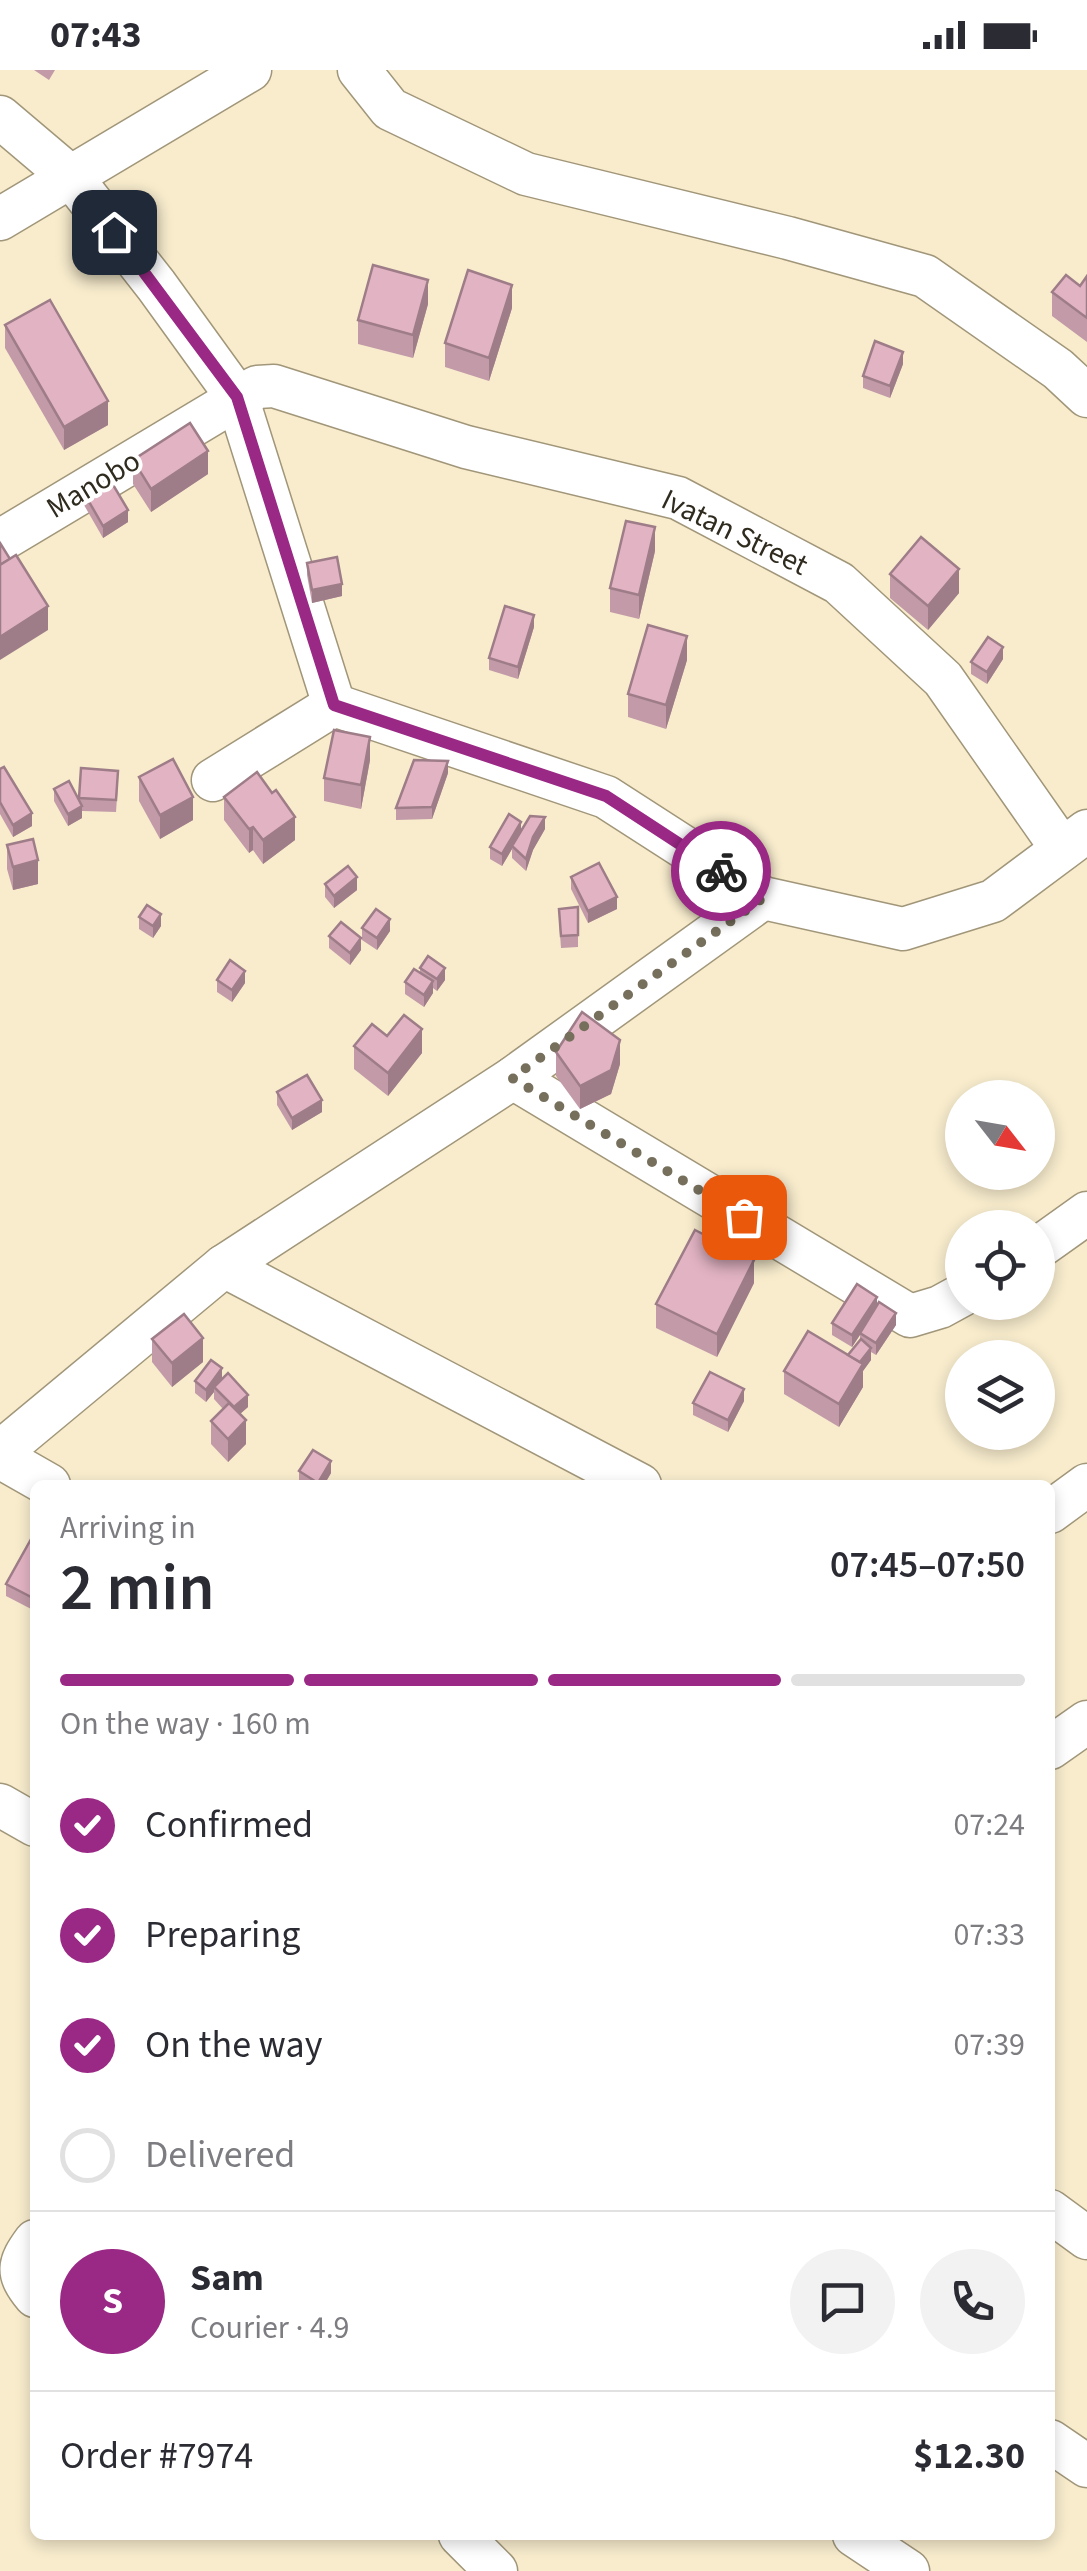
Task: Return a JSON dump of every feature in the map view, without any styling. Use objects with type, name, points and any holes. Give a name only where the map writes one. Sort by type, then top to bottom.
[{"type":"street","points":[[0,219],[250,70]]},
{"type":"street","points":[[360,70],[390,109],[526,174],[926,276],[1058,370],[1087,396]]},
{"type":"street","points":[[0,117],[72,178],[237,397],[334,705]]},
{"type":"street","name":"Ivatan Street","points":[[237,397],[257,387],[274,386],[466,447],[678,498],[839,583],[943,679],[1074,840]]},
{"type":"street","name":"Manobo","points":[[0,540],[237,397]]},
{"type":"street","points":[[213,780],[334,705]]},
{"type":"street","points":[[334,705],[606,796],[763,898],[903,929],[993,901],[1074,840]]},
{"type":"street","points":[[41,1480],[0,1454],[224,1266],[512,1078],[763,898]]},
{"type":"street","points":[[512,1078],[910,1316],[945,1304]]},
{"type":"street","points":[[1055,1236],[1087,1214]]},
{"type":"street","points":[[224,1266],[631,1480]]},
{"type":"street","points":[[1055,1508],[1087,1485]]},
{"type":"street","points":[[1055,1744],[1087,1722]]},
{"type":"street","points":[[0,1805],[30,1821]]},
{"type":"street","points":[[1055,2215],[1087,2238]]},
{"type":"street","points":[[30,2248],[22,2259],[22,2280],[30,2290]]},
{"type":"street","points":[[1055,2444],[1087,2466]]},
{"type":"street","points":[[465,2540],[496,2571]]},
{"type":"street","points":[[862,2540],[908,2571]]},
{"type":"building","points":[[373,265],[428,280],[413,335],[358,320]]},
{"type":"building","points":[[468,270],[512,285],[489,358],[445,343]]},
{"type":"building","points":[[1066,275],[1080,286],[1087,276],[1087,318],[1052,292]]},
{"type":"building","points":[[50,300],[108,401],[64,427],[5,325]]},
{"type":"building","points":[[875,341],[903,352],[890,386],[863,376]]},
{"type":"building","points":[[190,423],[208,451],[151,489],[133,460]]},
{"type":"building","points":[[109,478],[128,510],[103,526],[84,493]]},
{"type":"building","points":[[626,521],[655,527],[639,595],[610,588]]},
{"type":"building","points":[[921,537],[959,569],[928,606],[890,574]]},
{"type":"building","points":[[0,543],[10,559],[0,565]]},
{"type":"building","points":[[16,555],[48,606],[0,637],[0,565]]},
{"type":"building","points":[[337,557],[342,584],[312,590],[307,563]]},
{"type":"building","points":[[505,606],[534,615],[518,667],[489,658]]},
{"type":"building","points":[[648,625],[687,636],[666,705],[628,694]]},
{"type":"building","points":[[988,637],[1003,647],[987,672],[971,662]]},
{"type":"building","points":[[334,730],[370,737],[361,785],[324,778]]},
{"type":"building","points":[[173,759],[193,797],[160,815],[139,777]]},
{"type":"building","points":[[414,760],[448,761],[432,807],[396,808]]},
{"type":"building","points":[[4,767],[32,813],[13,825],[0,802],[0,769]]},
{"type":"building","points":[[81,768],[118,771],[116,800],[79,798]]},
{"type":"building","points":[[257,772],[295,817],[263,840],[224,797]]},
{"type":"building","points":[[69,781],[82,806],[68,814],[54,789]]},
{"type":"building","points":[[509,814],[521,822],[502,854],[490,847]]},
{"type":"building","points":[[530,816],[545,817],[526,859],[512,846]]},
{"type":"building","points":[[33,839],[38,860],[13,867],[7,845]]},
{"type":"building","points":[[599,863],[617,897],[588,911],[571,877]]},
{"type":"building","points":[[348,866],[357,877],[334,896],[325,884]]},
{"type":"building","points":[[147,905],[161,914],[153,926],[139,917]]},
{"type":"building","points":[[578,907],[578,935],[561,936],[559,909]]},
{"type":"building","points":[[376,909],[390,919],[377,938],[362,928]]},
{"type":"building","points":[[341,922],[361,938],[350,953],[329,936]]},
{"type":"building","points":[[428,956],[445,968],[437,979],[420,968]]},
{"type":"building","points":[[230,960],[245,971],[232,990],[217,980]]},
{"type":"building","points":[[414,969],[433,981],[424,995],[405,982]]},
{"type":"building","points":[[582,1012],[620,1040],[611,1070],[580,1086],[556,1052]]},
{"type":"building","points":[[404,1015],[422,1029],[388,1073],[354,1046],[372,1024],[387,1036]]},
{"type":"building","points":[[307,1075],[322,1100],[292,1118],[277,1092]]},
{"type":"building","points":[[695,1230],[754,1260],[717,1334],[656,1304]]},
{"type":"building","points":[[857,1284],[877,1297],[852,1335],[832,1323]]},
{"type":"building","points":[[879,1302],[896,1313],[876,1343],[860,1333]]},
{"type":"building","points":[[184,1314],[203,1338],[172,1363],[152,1339]]},
{"type":"building","points":[[808,1331],[863,1364],[839,1404],[784,1371]]},
{"type":"building","points":[[861,1339],[871,1348],[860,1362],[848,1355]]},
{"type":"building","points":[[211,1360],[222,1368],[206,1390],[195,1381]]},
{"type":"building","points":[[710,1372],[744,1389],[728,1420],[693,1403]]},
{"type":"building","points":[[228,1373],[248,1395],[234,1407],[214,1387]]},
{"type":"building","points":[[229,1403],[246,1420],[228,1439],[211,1421]]},
{"type":"building","points":[[313,1450],[331,1461],[320,1480],[299,1471]]},
{"type":"building","points":[[30,1541],[30,1596],[6,1584]]},
{"type":"way so far","points":[[721,871],[763,898],[512,1078],[744,1217]]},
{"type":"route","points":[[114,232],[237,397],[334,705],[606,796],[721,871]]}]
